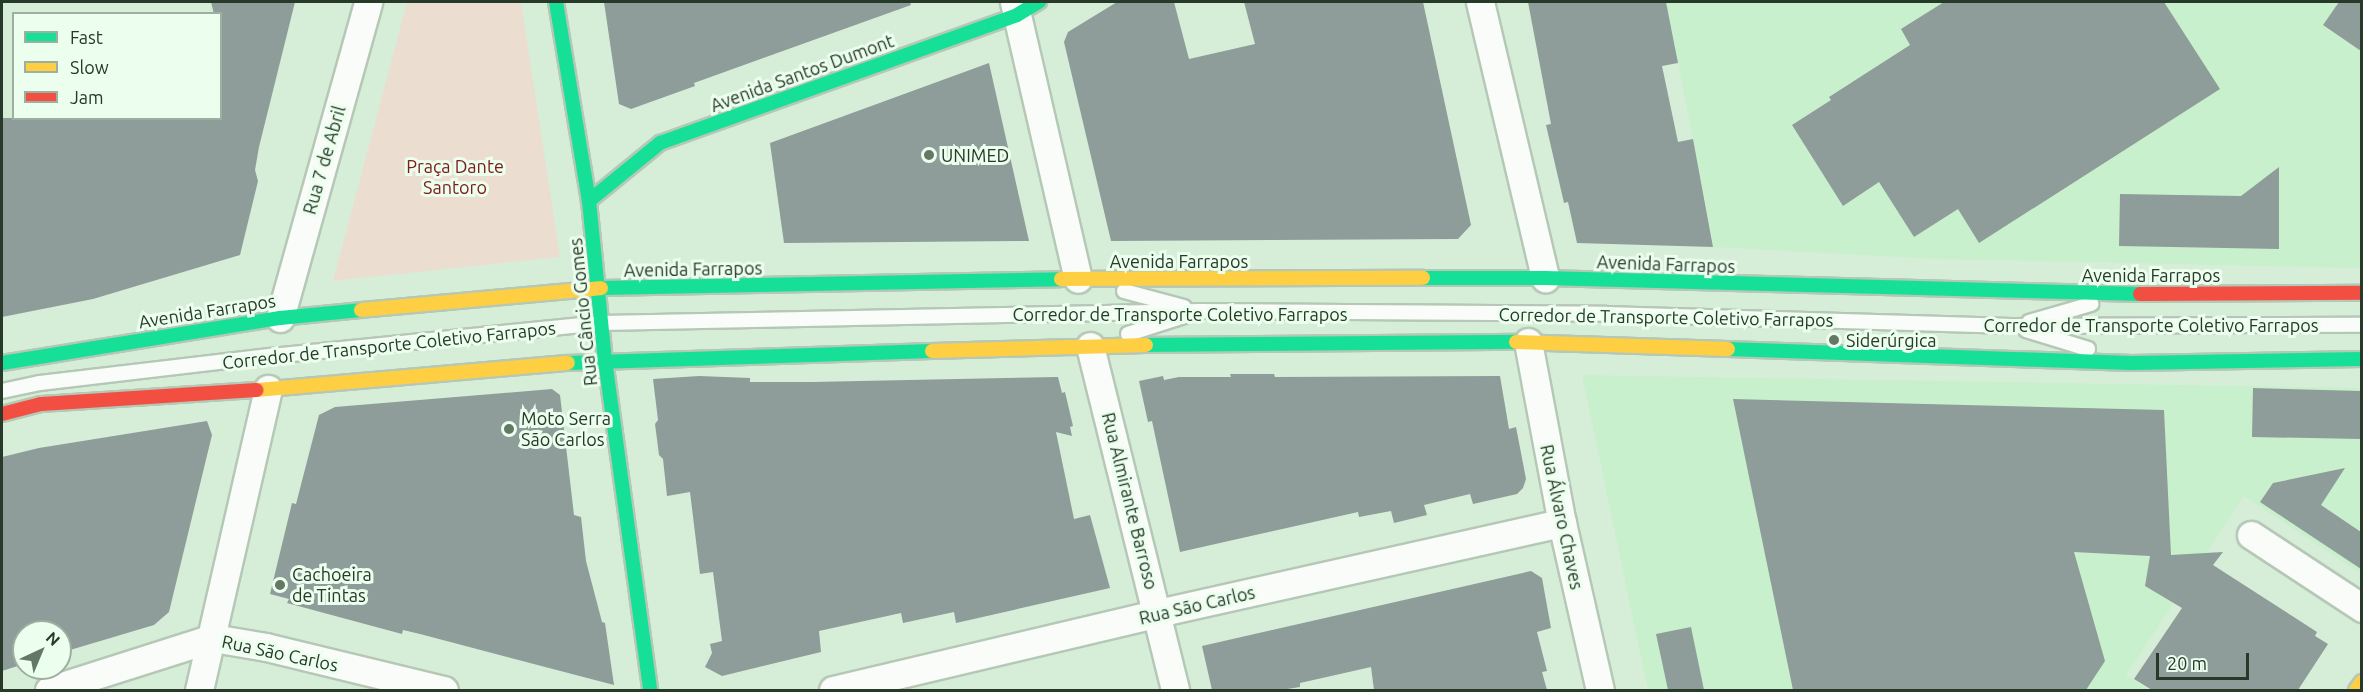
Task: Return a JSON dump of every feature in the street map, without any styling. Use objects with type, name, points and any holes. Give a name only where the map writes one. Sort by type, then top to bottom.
[{"type":"main road","name":"Rua Câncio Gomes","points":[[555,2],[589,201],[605,360],[650,690]]},
{"type":"main road","name":"Avenida Santos Dumont","points":[[589,201],[660,143],[1023,6]]},
{"type":"main road","name":"Avenida Farrapos","points":[[2,363],[280,318],[599,288],[1078,279],[1545,278],[2130,294],[2361,293]]},
{"type":"main road","points":[[2,414],[41,404],[268,389],[605,360],[1090,346],[1528,342],[2132,363],[2361,358]]},
{"type":"main road","points":[[2356,690],[2361,682]]},
{"type":"street","name":"Rua 7 de Abril","points":[[280,318],[368,2]]},
{"type":"street","points":[[1479,2],[1545,278]]},
{"type":"street","points":[[1023,6],[1078,279]]},
{"type":"street","name":"Rua Álvaro Chaves","points":[[1528,342],[1562,523],[1600,690]]},
{"type":"street","name":"Rua Almirante Barroso","points":[[1090,346],[1158,613],[1175,690]]},
{"type":"street","points":[[199,690],[213,638],[268,389]]},
{"type":"street","name":"Rua São Carlos","points":[[833,690],[1158,613],[1562,523]]},
{"type":"street","points":[[2252,535],[2361,608]]},
{"type":"street","name":"Rua São Carlos","points":[[50,690],[213,638],[266,647],[444,690]]},
{"type":"lane","points":[[1078,279],[1200,311]]},
{"type":"lane","points":[[2012,326],[2130,294]]},
{"type":"lane","points":[[1090,346],[1200,311]]},
{"type":"lane","name":"Corredor de Transporte Coletivo Farrapos","points":[[2,391],[40,383],[260,357],[602,323],[1200,311],[1606,314],[2012,326],[2361,325]]},
{"type":"lane","points":[[2012,326],[2132,363]]},
{"type":"shaded area","points":[[1666,2],[2361,2],[2361,268],[1936,259],[1714,247]]},
{"type":"shaded area","points":[[1582,375],[2361,388],[2361,574],[2244,496],[2126,675],[2149,690],[1648,690]]},
{"type":"green space","name":"Praça Dante Santoro","points":[[407,2],[521,2],[560,257],[333,281]]},
{"type":"building","points":[[211,2],[295,2],[259,147],[255,170],[258,181],[240,255],[93,299],[2,317],[2,118],[12,118],[12,120],[222,120],[222,12],[214,12]]},
{"type":"building","points":[[604,2],[910,2],[911,5],[694,83],[695,86],[631,109],[619,104]]},
{"type":"building","points":[[1117,2],[1174,2],[1189,59],[1255,44],[1244,2],[1423,2],[1471,225],[1458,239],[1111,241],[1064,42],[1068,32]]},
{"type":"building","points":[[1528,2],[1666,2],[1678,63],[1662,66],[1678,142],[1693,139],[1713,247],[1577,243],[1568,202],[1564,203],[1546,125],[1551,124]]},
{"type":"building","points":[[1944,2],[2164,2],[2220,89],[1979,243],[1958,209],[1914,237],[1879,182],[1843,206],[1792,125],[1831,100],[1829,97],[1910,45],[1901,29]]},
{"type":"building","points":[[2339,2],[2361,2],[2361,51],[2323,25]]},
{"type":"building","name":"UNIMED","points":[[989,63],[1029,241],[784,243],[770,143]]},
{"type":"building","points":[[2279,167],[2279,249],[2119,246],[2120,194],[2241,196]]},
{"type":"building","points":[[1230,374],[1274,374],[1275,377],[1500,376],[1509,429],[1516,427],[1526,479],[1523,488],[1517,494],[1473,504],[1470,494],[1424,505],[1427,515],[1394,523],[1391,511],[1359,517],[1358,512],[1180,552],[1152,421],[1148,422],[1139,381],[1163,376],[1164,380],[1179,377],[1231,377]]},
{"type":"building","points":[[699,376],[750,378],[750,382],[1058,377],[1062,393],[1065,392],[1073,426],[1070,427],[1072,436],[1056,432],[1074,519],[1090,515],[1110,588],[956,623],[954,612],[903,623],[901,613],[819,631],[821,652],[722,676],[705,667],[712,653],[710,644],[722,641],[713,572],[700,574],[690,492],[667,496],[663,459],[659,455],[655,424],[658,420],[653,379]]},
{"type":"building","points":[[2253,388],[2361,391],[2361,439],[2252,437]]},
{"type":"building","points":[[552,389],[560,395],[574,515],[581,517],[586,561],[602,622],[605,623],[614,685],[420,634],[403,630],[402,634],[287,603],[289,599],[270,594],[292,503],[296,504],[319,415],[335,407]]},
{"type":"building","points":[[1733,399],[2164,410],[2171,555],[2223,552],[2213,565],[2317,632],[2315,636],[2328,644],[2298,690],[2152,690],[2134,679],[2182,608],[2145,586],[2150,556],[2074,552],[2105,661],[2086,690],[1793,690]]},
{"type":"building","points":[[207,421],[212,435],[169,612],[154,625],[72,649],[72,620],[12,620],[12,668],[2,671],[2,457],[39,448]]},
{"type":"building","points":[[2345,468],[2321,505],[2361,532],[2361,569],[2260,502],[2273,483]]},
{"type":"building","points":[[1531,571],[1542,578],[1551,628],[1537,632],[1547,671],[1542,672],[1547,690],[1374,690],[1371,667],[1300,683],[1300,687],[1281,690],[1212,690],[1202,646]]},
{"type":"building","points":[[1691,627],[1704,690],[1668,690],[1656,634]]},
{"type":"traffic: fast","points":[[556,2],[589,201],[605,360],[650,690]]},
{"type":"traffic: fast","points":[[589,201],[660,143],[1017,15],[1039,2]]},
{"type":"traffic: fast","points":[[1423,278],[1545,278],[2140,294]]},
{"type":"traffic: fast","points":[[601,288],[1061,279]]},
{"type":"traffic: fast","points":[[2,363],[280,318],[361,310]]},
{"type":"traffic: fast","points":[[1146,345],[1516,342]]},
{"type":"traffic: fast","points":[[1728,349],[2132,363],[2362,359]]},
{"type":"traffic: fast","points":[[568,363],[932,351]]},
{"type":"traffic: slow","points":[[1061,279],[1423,278]]},
{"type":"traffic: slow","points":[[361,310],[601,288]]},
{"type":"traffic: slow","points":[[1516,342],[1728,349]]},
{"type":"traffic: slow","points":[[932,351],[1146,345]]},
{"type":"traffic: slow","points":[[257,390],[568,363]]},
{"type":"traffic: slow","points":[[2356,690],[2362,682]]},
{"type":"traffic: jam","points":[[2140,294],[2362,293]]},
{"type":"traffic: jam","points":[[2,414],[41,404],[257,390]]},
{"type":"place","name":"UNIMED","points":[[929,155]]},
{"type":"place","name":"Siderúrgica","points":[[1834,340]]},
{"type":"place","name":"Moto Serra São Carlos","points":[[509,429]]},
{"type":"place","name":"Cachoeira de Tintas","points":[[280,585]]}]
